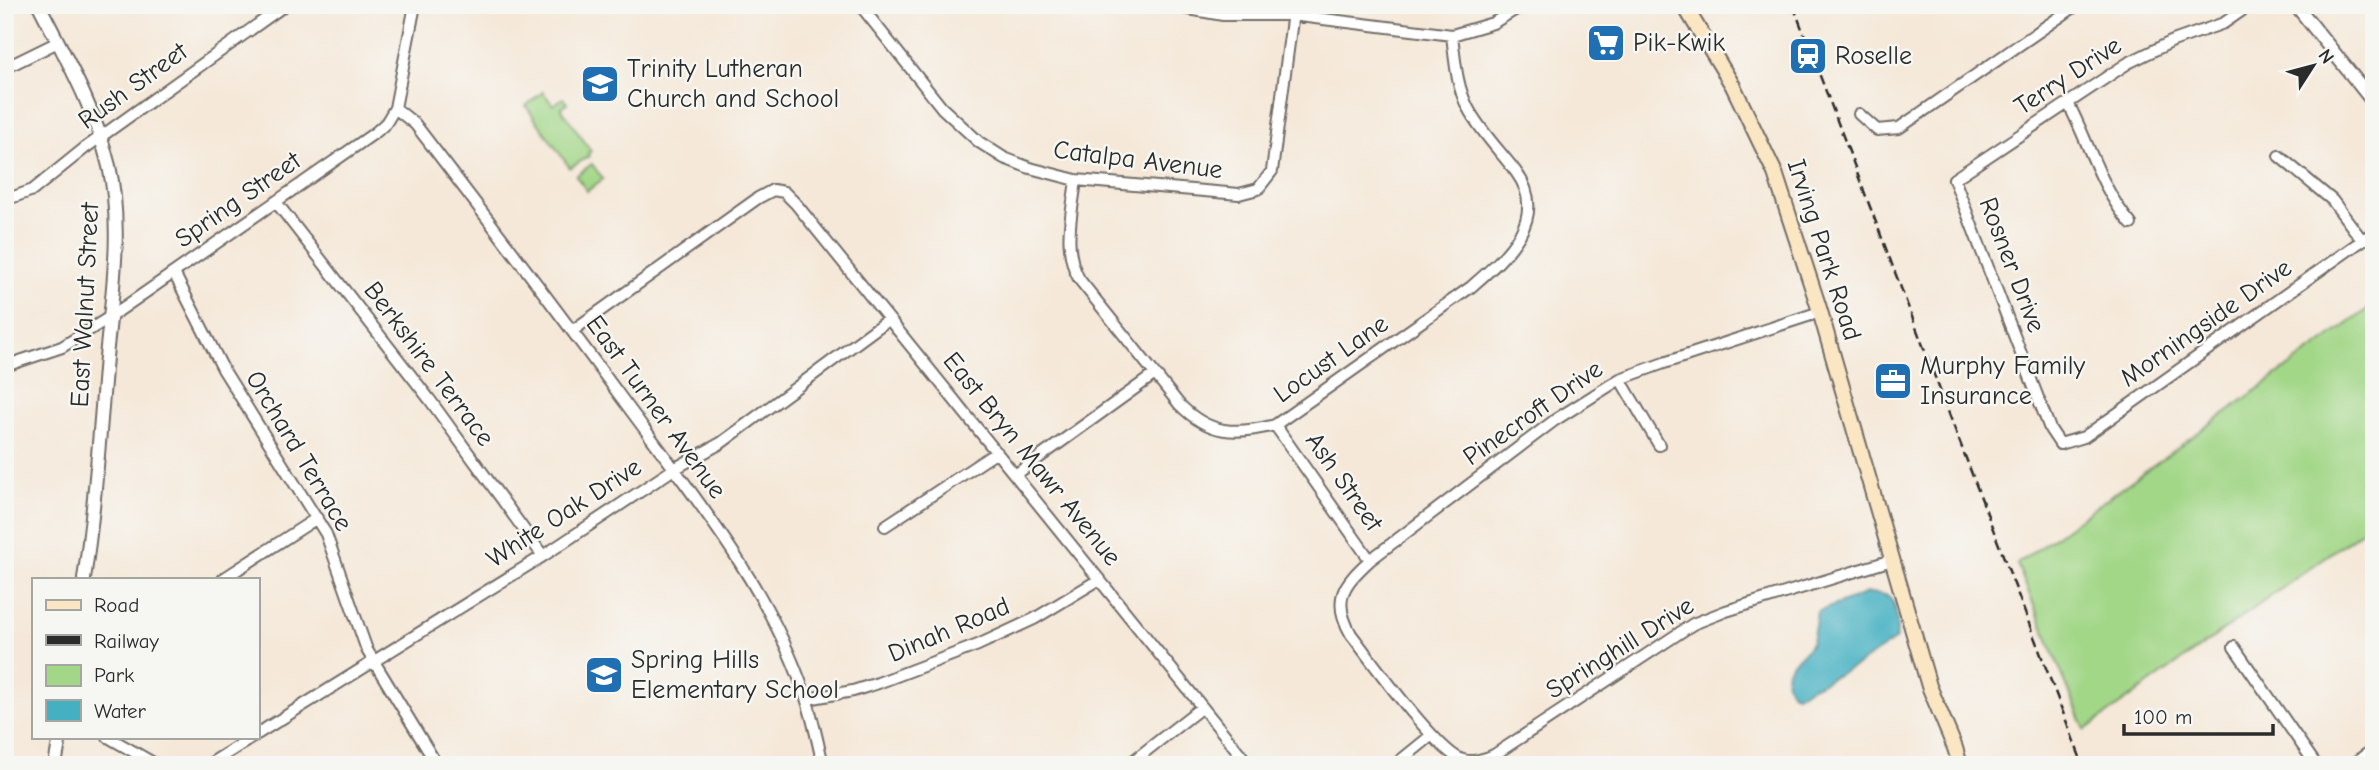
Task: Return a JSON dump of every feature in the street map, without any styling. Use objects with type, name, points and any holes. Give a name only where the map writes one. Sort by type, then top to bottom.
[{"type":"main road","name":"Irving Park Road","points":[[1684,5],[1733,86],[1762,142],[1780,186],[1820,312],[1928,685],[1960,765]]},
{"type":"street","name":"East Walnut Street","points":[[39,5],[76,80],[100,138],[114,192],[116,230],[110,317],[84,578]]},
{"type":"street","name":"Rush Street","points":[[5,200],[33,190],[100,138],[285,5]]},
{"type":"street","name":"Spring Street","points":[[5,366],[62,347],[110,317],[376,132],[386,123],[395,108],[415,5]]},
{"type":"street","name":"Catalpa Avenue","points":[[860,5],[942,108],[979,142],[1004,158],[1076,180],[1227,194],[1258,189],[1272,171],[1293,10]]},
{"type":"street","points":[[1166,5],[1223,15],[1293,10],[1452,35],[1493,23],[1523,5]]},
{"type":"street","points":[[1859,114],[1877,130],[1899,128],[2077,5]]},
{"type":"street","name":"Terry Drive","points":[[1954,179],[2147,52],[2212,29],[2236,17],[2250,5]]},
{"type":"street","points":[[2296,5],[2374,103]]},
{"type":"street","name":"Locust Lane","points":[[1076,180],[1068,251],[1072,265],[1079,279],[1155,374],[1188,413],[1221,431],[1249,432],[1275,425],[1471,287],[1495,266],[1522,231],[1529,211],[1527,194],[1519,175],[1467,107],[1459,85],[1452,35]]},
{"type":"street","points":[[5,68],[58,42]]},
{"type":"street","points":[[2068,103],[2085,135],[2111,198],[2131,224]]},
{"type":"street","name":"East Turner Avenue","points":[[395,108],[415,124],[572,331],[734,554],[786,647],[807,699],[823,765]]},
{"type":"street","points":[[2279,156],[2332,200],[2362,240]]},
{"type":"street","name":"Rosner Drive","points":[[1954,179],[2050,429],[2060,444]]},
{"type":"street","name":"East Bryn Mawr Avenue","points":[[572,331],[758,198],[773,190],[784,192],[1249,765]]},
{"type":"street","name":"Berkshire Terrace","points":[[276,202],[430,400],[543,556]]},
{"type":"street","name":"Morningside Drive","points":[[2060,444],[2084,437],[2374,232]]},
{"type":"street","name":"Orchard Terrace","points":[[174,272],[223,369],[317,518],[330,545],[354,617],[373,661],[438,765]]},
{"type":"street","name":"Pinecroft Drive","points":[[1370,560],[1555,420],[1620,379],[1820,312]]},
{"type":"street","name":"White Oak Drive","points":[[259,733],[543,556],[674,469],[721,443],[889,319]]},
{"type":"street","points":[[1015,474],[1155,374]]},
{"type":"street","points":[[1620,379],[1659,445]]},
{"type":"street","name":"Ash Street","points":[[1275,425],[1370,560],[1349,579],[1341,595],[1344,623],[1432,735]]},
{"type":"street","points":[[885,526],[997,452]]},
{"type":"street","points":[[225,578],[317,518]]},
{"type":"street","name":"Springhill Drive","points":[[1432,735],[1449,753],[1464,761],[1486,759],[1693,624],[1726,611],[1892,560]]},
{"type":"street","name":"Dinah Road","points":[[807,699],[853,691],[978,645],[1034,619],[1100,579]]},
{"type":"street","points":[[2234,647],[2316,765]]},
{"type":"street","points":[[1128,765],[1202,706]]},
{"type":"street","points":[[1395,765],[1432,735]]},
{"type":"street","points":[[55,765],[60,738]]},
{"type":"street","points":[[110,738],[157,765]]},
{"type":"street","points":[[208,765],[251,738]]},
{"type":"street","points":[[2351,765],[2374,749]]},
{"type":"green space","points":[[543,92],[553,105],[563,98],[567,103],[561,108],[591,151],[589,156],[570,168],[526,106]]},
{"type":"green space","points":[[592,164],[603,179],[587,191],[576,176]]},
{"type":"green space","points":[[2374,305],[2374,522],[2085,730],[2017,564]]},
{"type":"water","points":[[1867,593],[1885,595],[1893,602],[1897,621],[1896,639],[1858,665],[1798,694],[1792,693],[1787,685],[1787,672],[1811,642],[1817,612]]},
{"type":"railway","points":[[1793,5],[2083,765]]},
{"type":"place","name":"Pik-Kwik","points":[[1606,43]]},
{"type":"place","name":"Roselle","points":[[1808,56]]},
{"type":"place","name":"Trinity Lutheran Church and School","points":[[600,84]]},
{"type":"place","name":"Murphy Family Insurance","points":[[1893,381]]},
{"type":"place","name":"Spring Hills Elementary School","points":[[604,675]]}]
